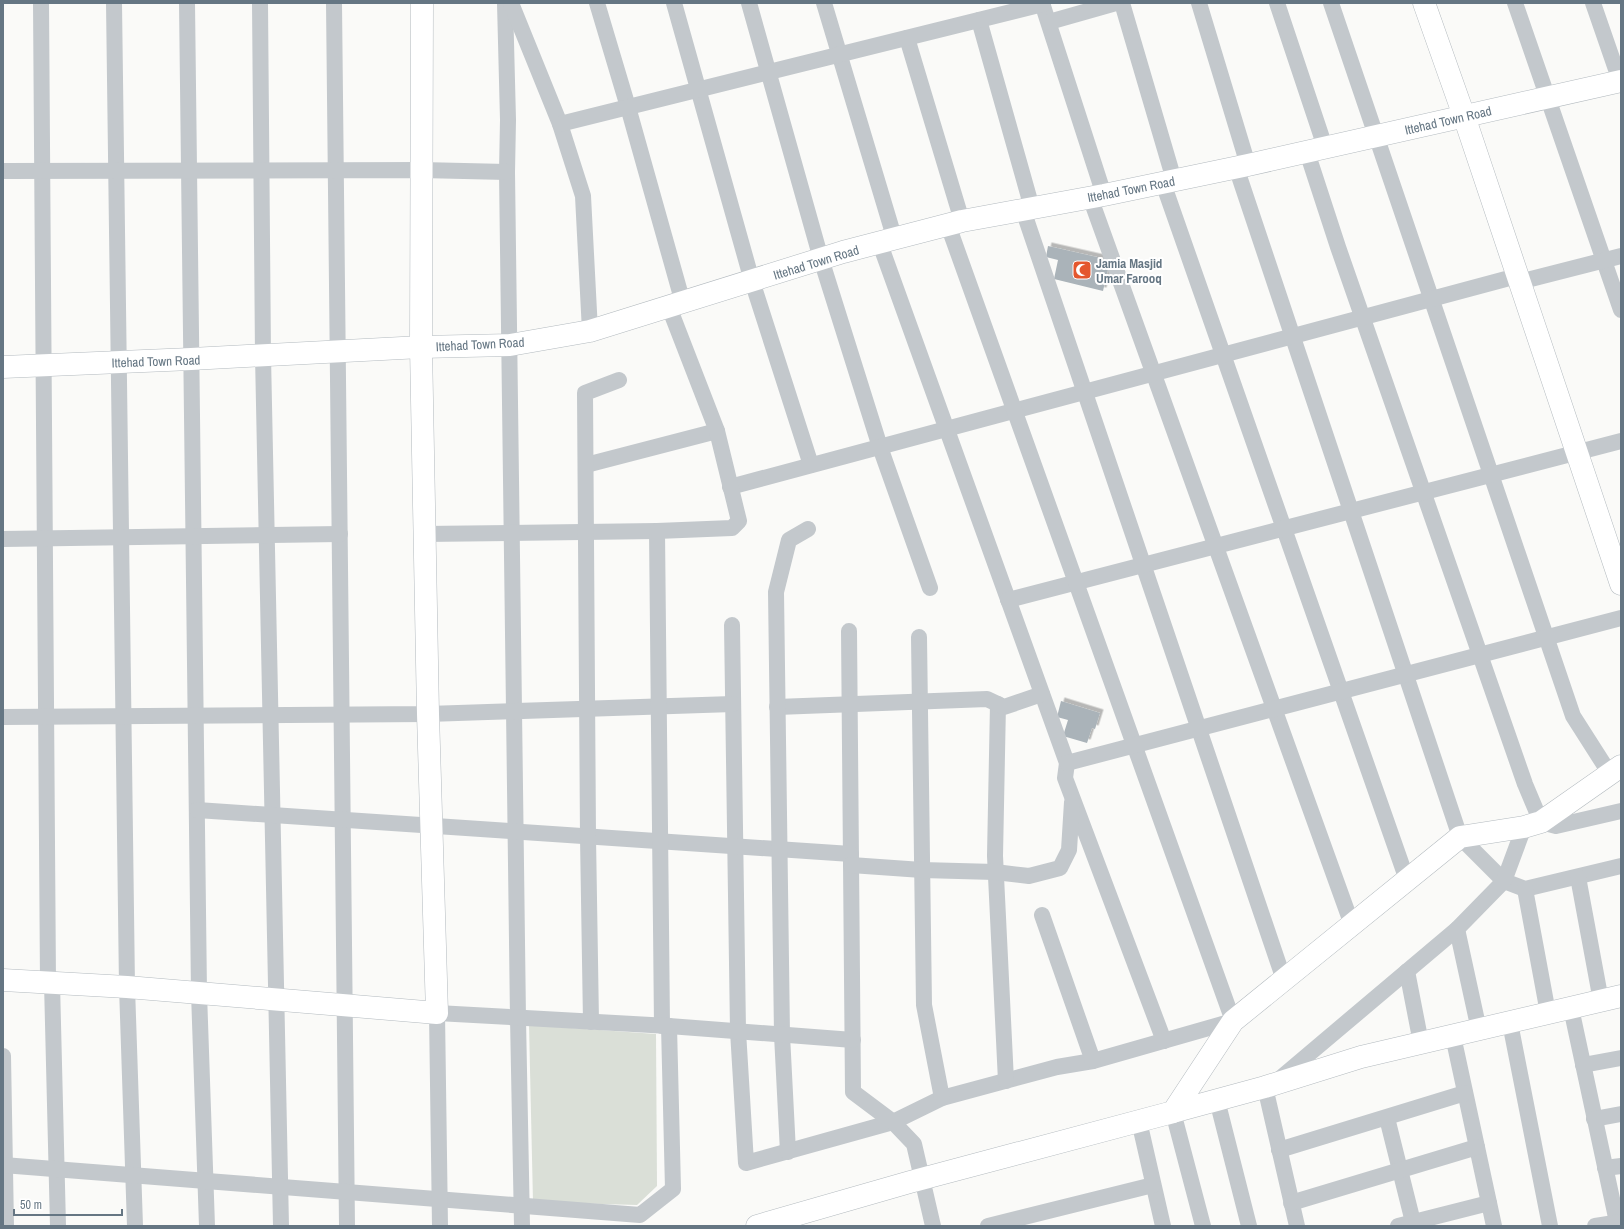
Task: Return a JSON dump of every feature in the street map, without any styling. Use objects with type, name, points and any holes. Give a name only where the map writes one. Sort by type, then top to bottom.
[{"type":"street","points":[[40,3],[46,717],[50,983],[58,1226]]},
{"type":"street","points":[[114,3],[127,987],[135,1226]]},
{"type":"street","points":[[186,3],[199,994],[207,1226]]},
{"type":"street","points":[[260,3],[263,356],[281,1226]]},
{"type":"street","points":[[334,3],[347,1226]]},
{"type":"street","points":[[422,3],[421,347],[428,714],[437,1012],[440,1226]]},
{"type":"street","points":[[505,3],[508,120],[507,172],[515,832],[522,1226]]},
{"type":"street","points":[[511,3],[560,124],[583,196],[590,331]]},
{"type":"street","points":[[424,534],[657,531],[732,528],[739,521],[717,431],[676,305],[628,107],[597,3]]},
{"type":"street","points":[[674,3],[697,90],[752,281],[812,465]]},
{"type":"street","points":[[749,3],[821,259],[880,447],[930,588]]},
{"type":"street","points":[[824,3],[888,242],[946,429],[1067,763],[1065,778],[1164,1041]]},
{"type":"street","points":[[1048,22],[1116,3]]},
{"type":"street","points":[[1122,3],[1168,182],[1223,355],[1407,880]]},
{"type":"street","points":[[1200,3],[1242,166],[1293,336],[1460,837],[1504,881],[1525,889],[1621,866]]},
{"type":"street","points":[[1277,3],[1316,150],[1338,247],[1525,784],[1533,825]]},
{"type":"street","points":[[1268,1086],[1457,929],[1504,881],[1533,825],[1616,770],[1573,716],[1330,3]]},
{"type":"street","points":[[1424,3],[1464,116],[1621,584]]},
{"type":"street","points":[[1515,3],[1621,310]]},
{"type":"street","points":[[1592,3],[1621,82]]},
{"type":"street","points":[[560,124],[1043,4],[1097,196],[1154,374],[1352,925]]},
{"type":"street","points":[[979,20],[1027,209],[1084,392],[1284,980]]},
{"type":"street","points":[[907,38],[955,223],[1014,411],[1233,1021]]},
{"type":"street","name":"Ittehad Town Road","points":[[3,367],[263,356],[421,347],[510,345],[590,331],[821,259],[955,223],[1168,182],[1621,82]]},
{"type":"street","points":[[3,171],[421,170],[507,172]]},
{"type":"street","points":[[730,487],[1432,299],[1621,256]]},
{"type":"street","points":[[591,1022],[588,836],[585,393],[619,380]]},
{"type":"street","points":[[586,465],[717,431]]},
{"type":"street","points":[[1008,600],[1577,454],[1621,441]]},
{"type":"street","points":[[788,1152],[782,1035],[776,592],[789,540],[808,529]]},
{"type":"street","points":[[4,1165],[522,1206],[624,1220],[640,1215],[673,1189],[665,1026],[660,841],[657,531]]},
{"type":"street","points":[[3,539],[340,534]]},
{"type":"street","points":[[1067,763],[1621,618]]},
{"type":"street","points":[[732,625],[738,1032],[746,1163],[893,1122],[942,1098],[1056,1067],[1093,1062],[1233,1021]]},
{"type":"street","points":[[849,631],[853,1092],[893,1122],[914,1144],[933,1226]]},
{"type":"street","points":[[919,637],[924,1005],[942,1098]]},
{"type":"street","points":[[778,707],[987,699],[1004,707],[1042,694]]},
{"type":"street","points":[[3,717],[428,714],[733,704]]},
{"type":"street","points":[[998,704],[995,872],[1006,1081]]},
{"type":"street","points":[[197,810],[780,849],[922,870],[995,872],[1029,876],[1060,868],[1069,850],[1072,797]]},
{"type":"street","points":[[1203,1226],[1173,1112],[1233,1021],[1460,837],[1533,825],[1556,826],[1621,811]]},
{"type":"street","points":[[757,1226],[922,1179],[1268,1086],[1361,1057],[1611,999],[1578,876]]},
{"type":"street","points":[[1525,889],[1548,1014]]},
{"type":"street","points":[[1042,915],[1093,1062]]},
{"type":"street","points":[[1457,929],[1479,1030]]},
{"type":"street","points":[[1407,971],[1421,1043]]},
{"type":"street","points":[[3,980],[127,987],[344,1006],[665,1026],[853,1040]]},
{"type":"street","points":[[1572,1008],[1594,1119],[1619,1222],[1595,1226]]},
{"type":"street","points":[[1510,1023],[1550,1226]]},
{"type":"street","points":[[1453,1036],[1494,1226]]},
{"type":"street","points":[[3,1056],[6,1226]]},
{"type":"street","points":[[1583,1066],[1621,1058]]},
{"type":"street","points":[[1268,1086],[1278,1150],[1297,1226]]},
{"type":"street","points":[[1278,1150],[1465,1093]]},
{"type":"street","points":[[1217,1100],[1249,1226]]},
{"type":"street","points":[[1594,1119],[1621,1114]]},
{"type":"street","points":[[1387,1118],[1413,1222]]},
{"type":"street","points":[[1139,1121],[1163,1226]]},
{"type":"street","points":[[1291,1203],[1477,1147]]},
{"type":"street","points":[[1605,1168],[1621,1166]]},
{"type":"street","points":[[988,1226],[1153,1185]]},
{"type":"street","points":[[1398,1226],[1489,1203]]},
{"type":"shaded area","points":[[529,1025],[656,1034],[657,1186],[637,1205],[533,1202]]},
{"type":"building","name":"Jamia Masjid Umar Farooq","points":[[1048,246],[1110,260],[1103,291],[1054,279],[1058,260],[1046,257]]},
{"type":"building","points":[[1061,701],[1100,713],[1095,729],[1092,728],[1087,743],[1063,736],[1068,720],[1057,717]]},
{"type":"place","name":"Jamia Masjid Umar Farooq","points":[[1082,270]]}]
